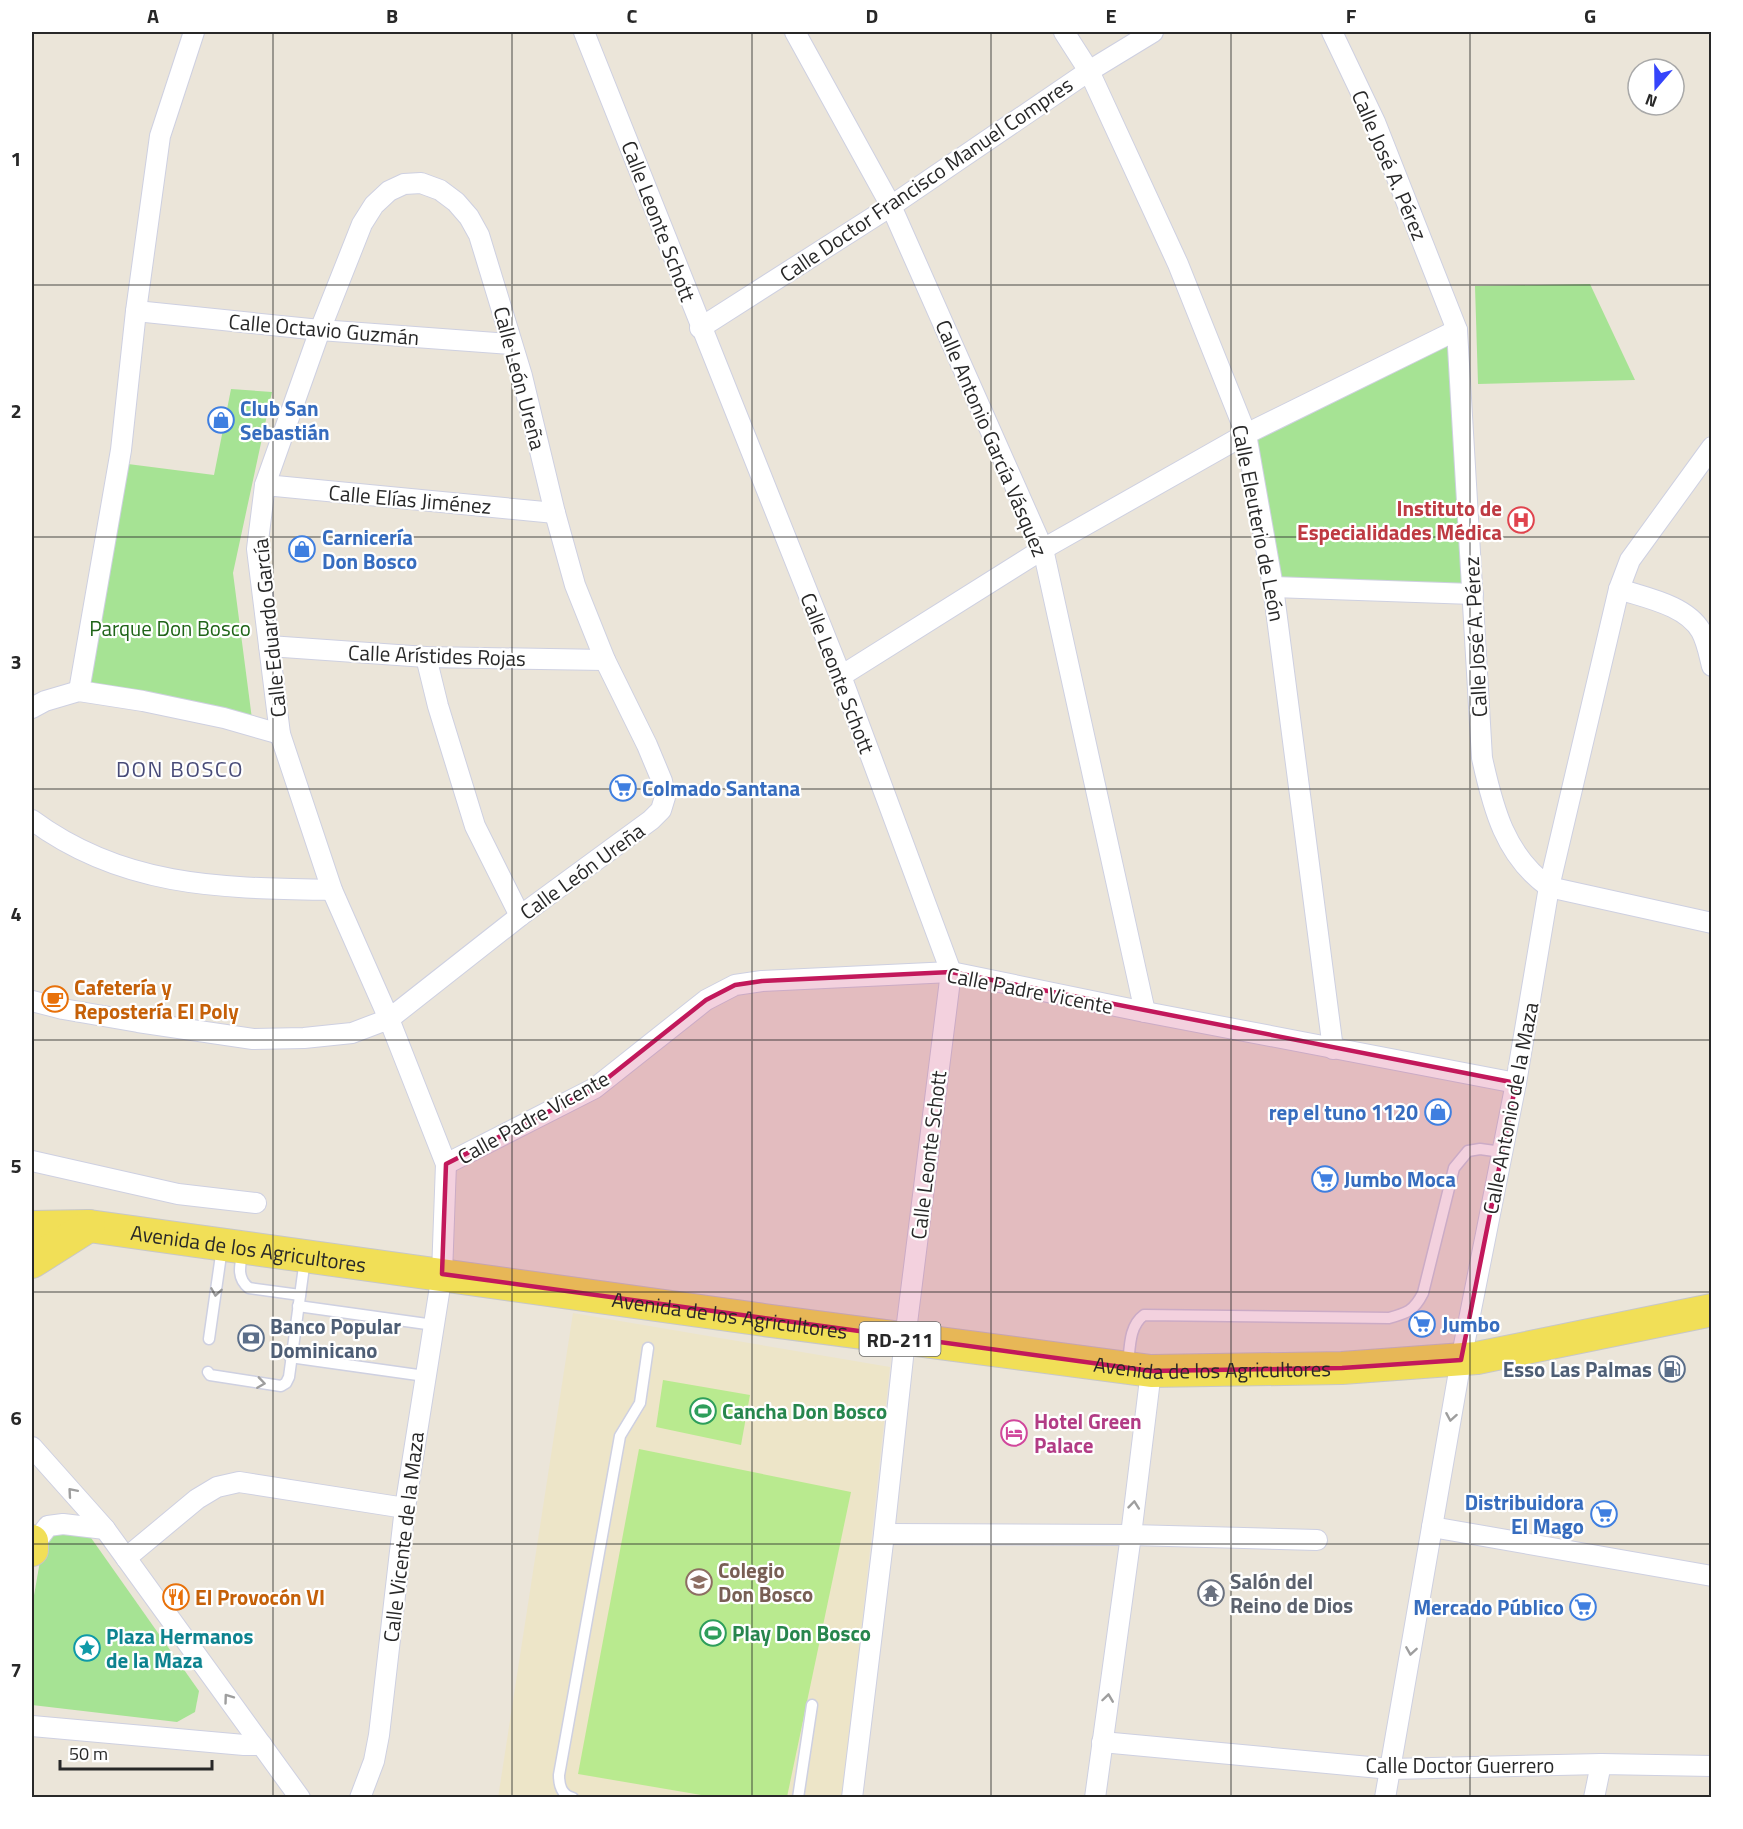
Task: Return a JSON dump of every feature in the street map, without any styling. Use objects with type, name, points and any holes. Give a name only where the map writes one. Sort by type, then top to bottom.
[{"type":"main road","points":[[32,1211],[84,1225]]},
{"type":"main road","name":"Avenida de los Agricultores","points":[[32,1227],[84,1225],[905,1340],[1139,1369],[1342,1368],[1461,1360],[1712,1310]]},
{"type":"main road","points":[[32,1262],[84,1225]]},
{"type":"main road","points":[[32,1541],[32,1549]]},
{"type":"street","points":[[79,691],[121,450],[136,311],[160,136],[194,32]]},
{"type":"street","name":"Calle Leonte Schott","points":[[584,32],[841,676],[951,972],[905,1340],[852,1797]]},
{"type":"street","name":"Calle Antonio García Vásquez","points":[[795,32],[891,206],[1043,549],[1145,1012]]},
{"type":"street","name":"Calle Eleuterio de León","points":[[1064,32],[1089,71],[1178,264],[1246,434],[1273,587],[1333,1049]]},
{"type":"street","name":"Calle Doctor Francisco Manuel Compres","points":[[700,327],[891,206],[1089,71],[1153,32]]},
{"type":"street","name":"Calle José A. Pérez","points":[[1332,32],[1375,122],[1457,330],[1482,758],[1488,788],[1500,825],[1514,853],[1534,877],[1549,887]]},
{"type":"street","name":"Calle Eduardo García","points":[[421,183],[404,184],[389,191],[374,205],[362,224],[320,330],[265,485],[257,549],[280,734],[332,890],[389,1019],[446,1164],[442,1274]]},
{"type":"street","name":"Calle León Ureña","points":[[32,1001],[63,1009],[138,1022],[253,1039],[304,1038],[352,1033],[389,1019],[520,916],[651,820],[661,810],[665,797],[662,781],[605,660],[575,585],[522,376],[479,235],[469,217],[456,202],[440,190],[421,183]]},
{"type":"street","name":"Calle Octavio Guzmán","points":[[136,311],[320,330],[511,344]]},
{"type":"street","points":[[841,676],[1043,549],[1246,434],[1457,330]]},
{"type":"street","name":"Calle Antonio de la Maza","points":[[1385,1797],[1461,1360],[1516,1083],[1549,887],[1619,589],[1630,560],[1712,447]]},
{"type":"street","name":"Calle Elías Jiménez","points":[[265,485],[555,513]]},
{"type":"street","points":[[1273,587],[1473,594]]},
{"type":"street","points":[[1619,589],[1679,610],[1691,618],[1700,629],[1706,642],[1712,666]]},
{"type":"street","name":"Calle Arístides Rojas","points":[[269,646],[426,657],[605,660]]},
{"type":"street","points":[[426,657],[438,706],[475,826],[520,916]]},
{"type":"street","points":[[32,708],[45,701],[79,691],[143,701],[224,718],[280,734]]},
{"type":"street","points":[[32,820],[73,847],[111,864],[150,875],[193,884],[236,888],[332,890]]},
{"type":"street","points":[[1549,887],[1712,923]]},
{"type":"street","name":"Calle Padre Vicente","points":[[446,1164],[595,1088],[706,1000],[735,985],[762,981],[951,972],[1333,1049],[1516,1083]]},
{"type":"street","points":[[32,1161],[178,1194],[256,1203]]},
{"type":"street","name":"Calle Vicente de la Maza","points":[[360,1797],[374,1761],[379,1735],[405,1508],[442,1274]]},
{"type":"street","points":[[1095,1797],[1131,1535],[1139,1369]]},
{"type":"street","points":[[32,1447],[105,1529],[300,1797]]},
{"type":"street","points":[[126,1558],[196,1499],[217,1486],[239,1482],[405,1508]]},
{"type":"street","points":[[32,1549],[48,1526],[63,1524],[105,1529]]},
{"type":"street","points":[[1432,1527],[1712,1576]]},
{"type":"street","points":[[884,1533],[1131,1535],[1317,1540]]},
{"type":"street","points":[[32,1726],[262,1745]]},
{"type":"street","name":"Calle Doctor Guerrero","points":[[1102,1742],[1391,1769],[1601,1764],[1712,1766]]},
{"type":"street","points":[[1594,1797],[1601,1764]]},
{"type":"lane","points":[[1139,1369],[1132,1331],[1136,1320],[1144,1315],[1389,1318],[1404,1314],[1417,1306],[1424,1293],[1454,1168],[1468,1151],[1480,1149],[1503,1152]]},
{"type":"lane","points":[[233,1246],[244,1283],[249,1287],[299,1300],[434,1325]]},
{"type":"lane","points":[[209,1339],[233,1246]]},
{"type":"lane","points":[[208,1372],[210,1375],[281,1386],[288,1380],[306,1256]]},
{"type":"lane","points":[[573,1797],[568,1797],[563,1792],[559,1785],[559,1775],[620,1436],[640,1403],[648,1348]]},
{"type":"lane","points":[[290,1357],[425,1376]]},
{"type":"lane","points":[[798,1797],[812,1705]]},
{"type":"highlighted area","points":[[951,972],[1516,1083],[1461,1360],[1342,1368],[1151,1371],[442,1274],[446,1164],[595,1088],[706,1000],[735,985],[762,981]]},
{"type":"shaded area","name":"Colegio Don Bosco","points":[[573,1313],[890,1367],[843,1797],[498,1798]]},
{"type":"green space","points":[[1590,284],[1635,380],[1478,384],[1475,286]]},
{"type":"green space","points":[[1449,344],[1467,588],[1273,587],[1252,437]]},
{"type":"green space","name":"Parque Don Bosco","points":[[231,389],[272,392],[233,573],[252,719],[90,682],[128,464],[214,475]]},
{"type":"green space","name":"Cancha Don Bosco","points":[[663,1380],[750,1395],[741,1445],[656,1427]]},
{"type":"green space","name":"Play Don Bosco","points":[[639,1449],[851,1492],[787,1797],[713,1797],[578,1774]]},
{"type":"green space","points":[[66,1530],[89,1535],[199,1691],[195,1712],[177,1722],[32,1705],[32,1607],[44,1538]]},
{"type":"place","name":"Club San Sebastián","points":[[221,420]]},
{"type":"place","name":"Instituto de Especialidades Médica","points":[[1521,520]]},
{"type":"place","name":"Carnicería Don Bosco","points":[[302,549]]},
{"type":"place","name":"Colmado Santana","points":[[623,788]]},
{"type":"place","name":"Cafetería y Repostería El Poly","points":[[55,999]]},
{"type":"place","name":"rep el tuno 1120","points":[[1438,1112]]},
{"type":"place","name":"Jumbo Moca","points":[[1325,1179]]},
{"type":"place","name":"Jumbo","points":[[1422,1324]]},
{"type":"place","name":"Banco Popular Dominicano","points":[[251,1338]]},
{"type":"place","name":"Esso Las Palmas","points":[[1672,1369]]},
{"type":"place","name":"Cancha Don Bosco","points":[[703,1411]]},
{"type":"place","name":"Hotel Green Palace","points":[[1014,1433]]},
{"type":"place","name":"Distribuidora El Mago","points":[[1604,1514]]},
{"type":"place","name":"Colegio Don Bosco","points":[[699,1582]]},
{"type":"place","name":"Salón del Reino de Dios","points":[[1211,1593]]},
{"type":"place","name":"El Provocón VI","points":[[176,1597]]},
{"type":"place","name":"Mercado Público","points":[[1583,1607]]},
{"type":"place","name":"Play Don Bosco","points":[[713,1633]]},
{"type":"place","name":"Plaza Hermanos de la Maza","points":[[87,1648]]},
{"type":"district","name":"DON BOSCO","points":[[180,769]]}]
